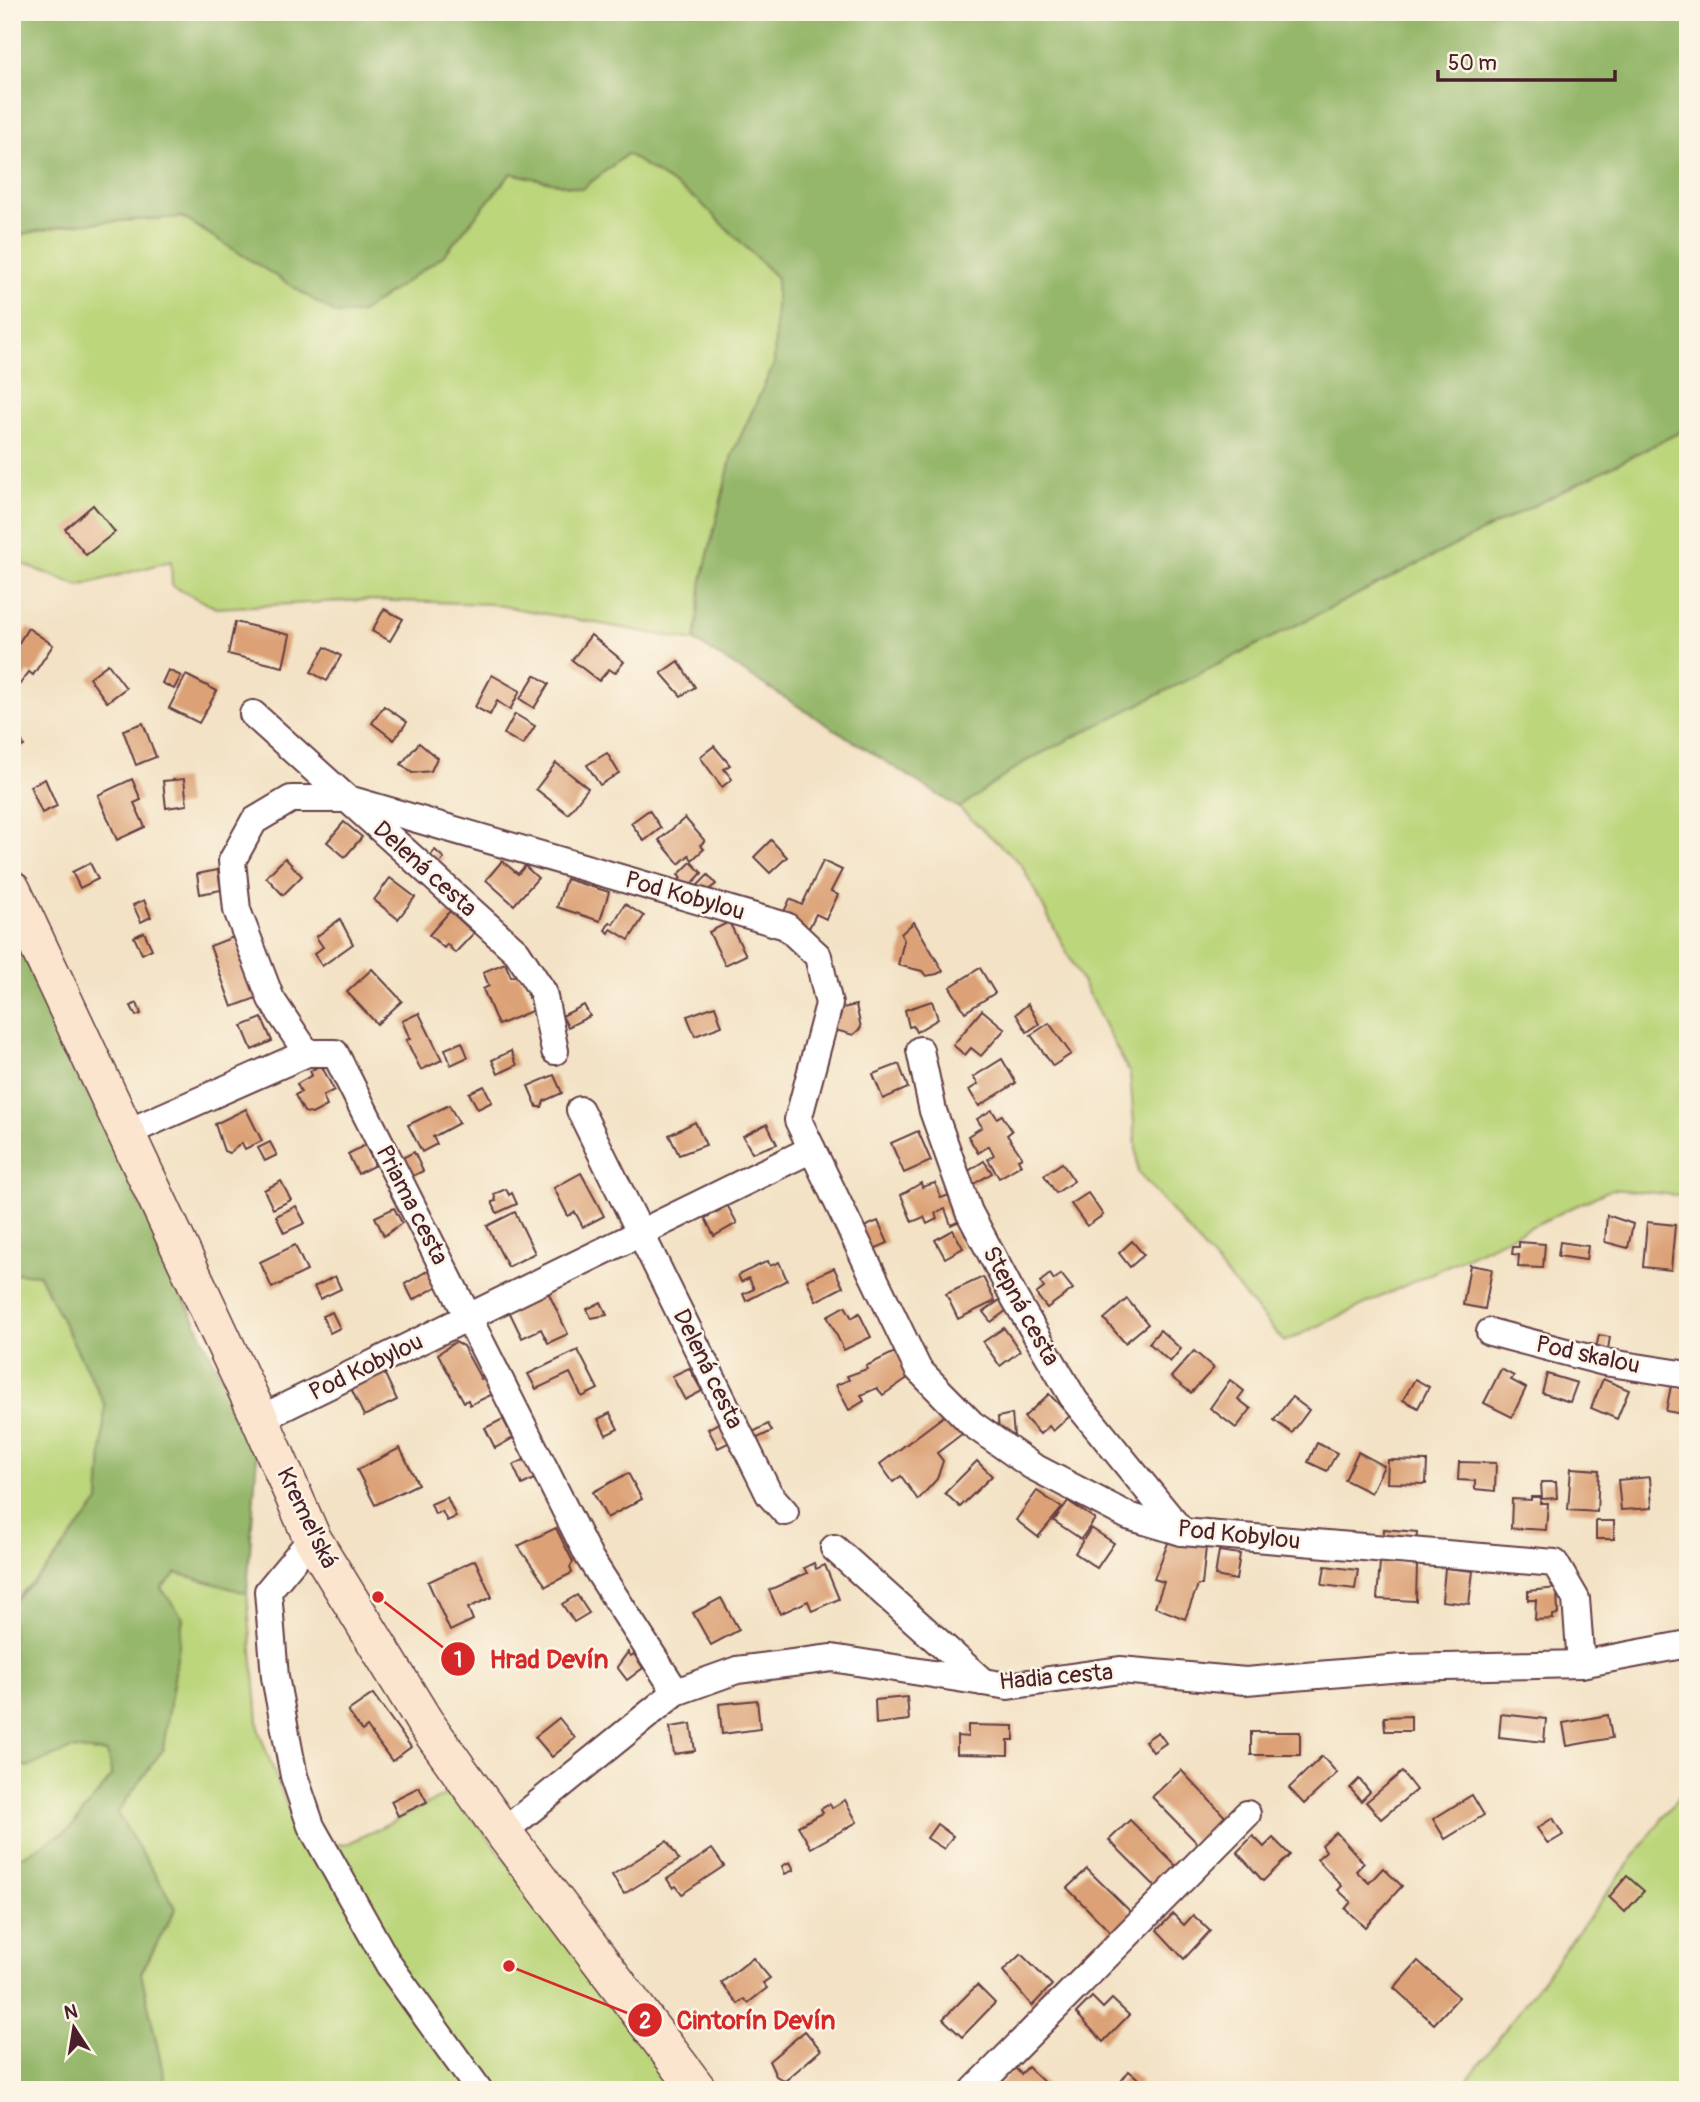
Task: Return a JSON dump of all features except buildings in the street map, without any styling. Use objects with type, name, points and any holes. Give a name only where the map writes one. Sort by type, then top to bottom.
[{"type":"street","name":"Delená cesta","points":[[253,714],[517,952],[543,992],[555,1051]]},
{"type":"street","points":[[124,1134],[307,1053],[271,999],[237,910],[232,861],[254,821],[291,799],[348,799]]},
{"type":"street","name":"Pod Kobylou","points":[[348,799],[786,926],[818,956],[829,1004],[798,1120],[918,1369],[963,1415],[1032,1466],[1128,1516],[1182,1532],[1555,1563],[1576,1600],[1581,1664]]},
{"type":"street","name":"Kremeľská","points":[[12,890],[313,1538],[424,1721],[503,1832],[698,2090]]},
{"type":"street","name":"Stepná cesta","points":[[920,1050],[933,1111],[969,1212],[1014,1297],[1075,1401],[1182,1532]]},
{"type":"street","name":"Priama cesta","points":[[307,1053],[335,1053],[589,1557],[676,1692]]},
{"type":"street","name":"Delená cesta","points":[[580,1110],[769,1494],[785,1512]]},
{"type":"street","name":"Pod Kobylou","points":[[260,1419],[812,1149]]},
{"type":"street","name":"Pod skalou","points":[[1490,1332],[1604,1362],[1688,1375]]},
{"type":"street","points":[[313,1538],[268,1591],[275,1677],[294,1776],[311,1826],[389,1965],[479,2090]]},
{"type":"street","points":[[834,1548],[983,1682]]},
{"type":"street","points":[[1581,1664],[1688,1644]]},
{"type":"street","name":"Hadia cesta","points":[[503,1832],[676,1692],[737,1670],[832,1658],[1008,1686],[1120,1670],[1246,1681],[1402,1668],[1581,1664]]},
{"type":"street","points":[[974,2090],[1247,1814]]},
{"type":"green space","points":[[12,12],[1688,12],[1688,428],[1026,761],[959,808],[695,641],[702,580],[732,455],[774,364],[777,278],[699,201],[627,154],[582,189],[511,173],[443,256],[359,314],[336,314],[182,217],[74,224],[12,236]]},
{"type":"green space","points":[[627,154],[699,201],[777,277],[774,364],[732,455],[702,580],[695,641],[491,604],[364,600],[216,608],[172,586],[171,561],[79,586],[12,560],[12,236],[74,224],[182,217],[336,313],[443,256],[511,173],[582,189]]},
{"type":"green space","points":[[1688,428],[1688,1196],[1612,1189],[1284,1342],[1138,1172],[1130,1074],[1021,864],[959,808],[1026,761]]},
{"type":"green space","points":[[12,930],[257,1454],[247,1593],[177,1573],[161,1588],[183,1618],[163,1749],[117,1813],[176,1908],[141,1973],[167,2090],[12,2090],[12,1862],[70,1829],[112,1776],[107,1753],[71,1749],[27,1767],[12,1760],[12,1603],[48,1567],[99,1502],[105,1405],[39,1275],[12,1273]]},
{"type":"green space","points":[[12,1273],[39,1275],[105,1405],[99,1502],[48,1567],[12,1603]]},
{"type":"green space","points":[[176,1573],[247,1593],[259,1732],[304,1850],[349,1843],[453,1791],[678,2090],[167,2090],[141,1973],[176,1908],[117,1813],[163,1749],[183,1619],[161,1588]]},
{"type":"green space","points":[[71,1749],[108,1753],[112,1776],[70,1829],[12,1862],[12,1760],[27,1767]]},
{"type":"green space","points":[[1688,1784],[1688,2090],[1460,2090]]},
{"type":"place","name":"Hrad Devín","points":[[378,1597]]},
{"type":"place","name":"Cintorín Devín","points":[[509,1966]]}]
